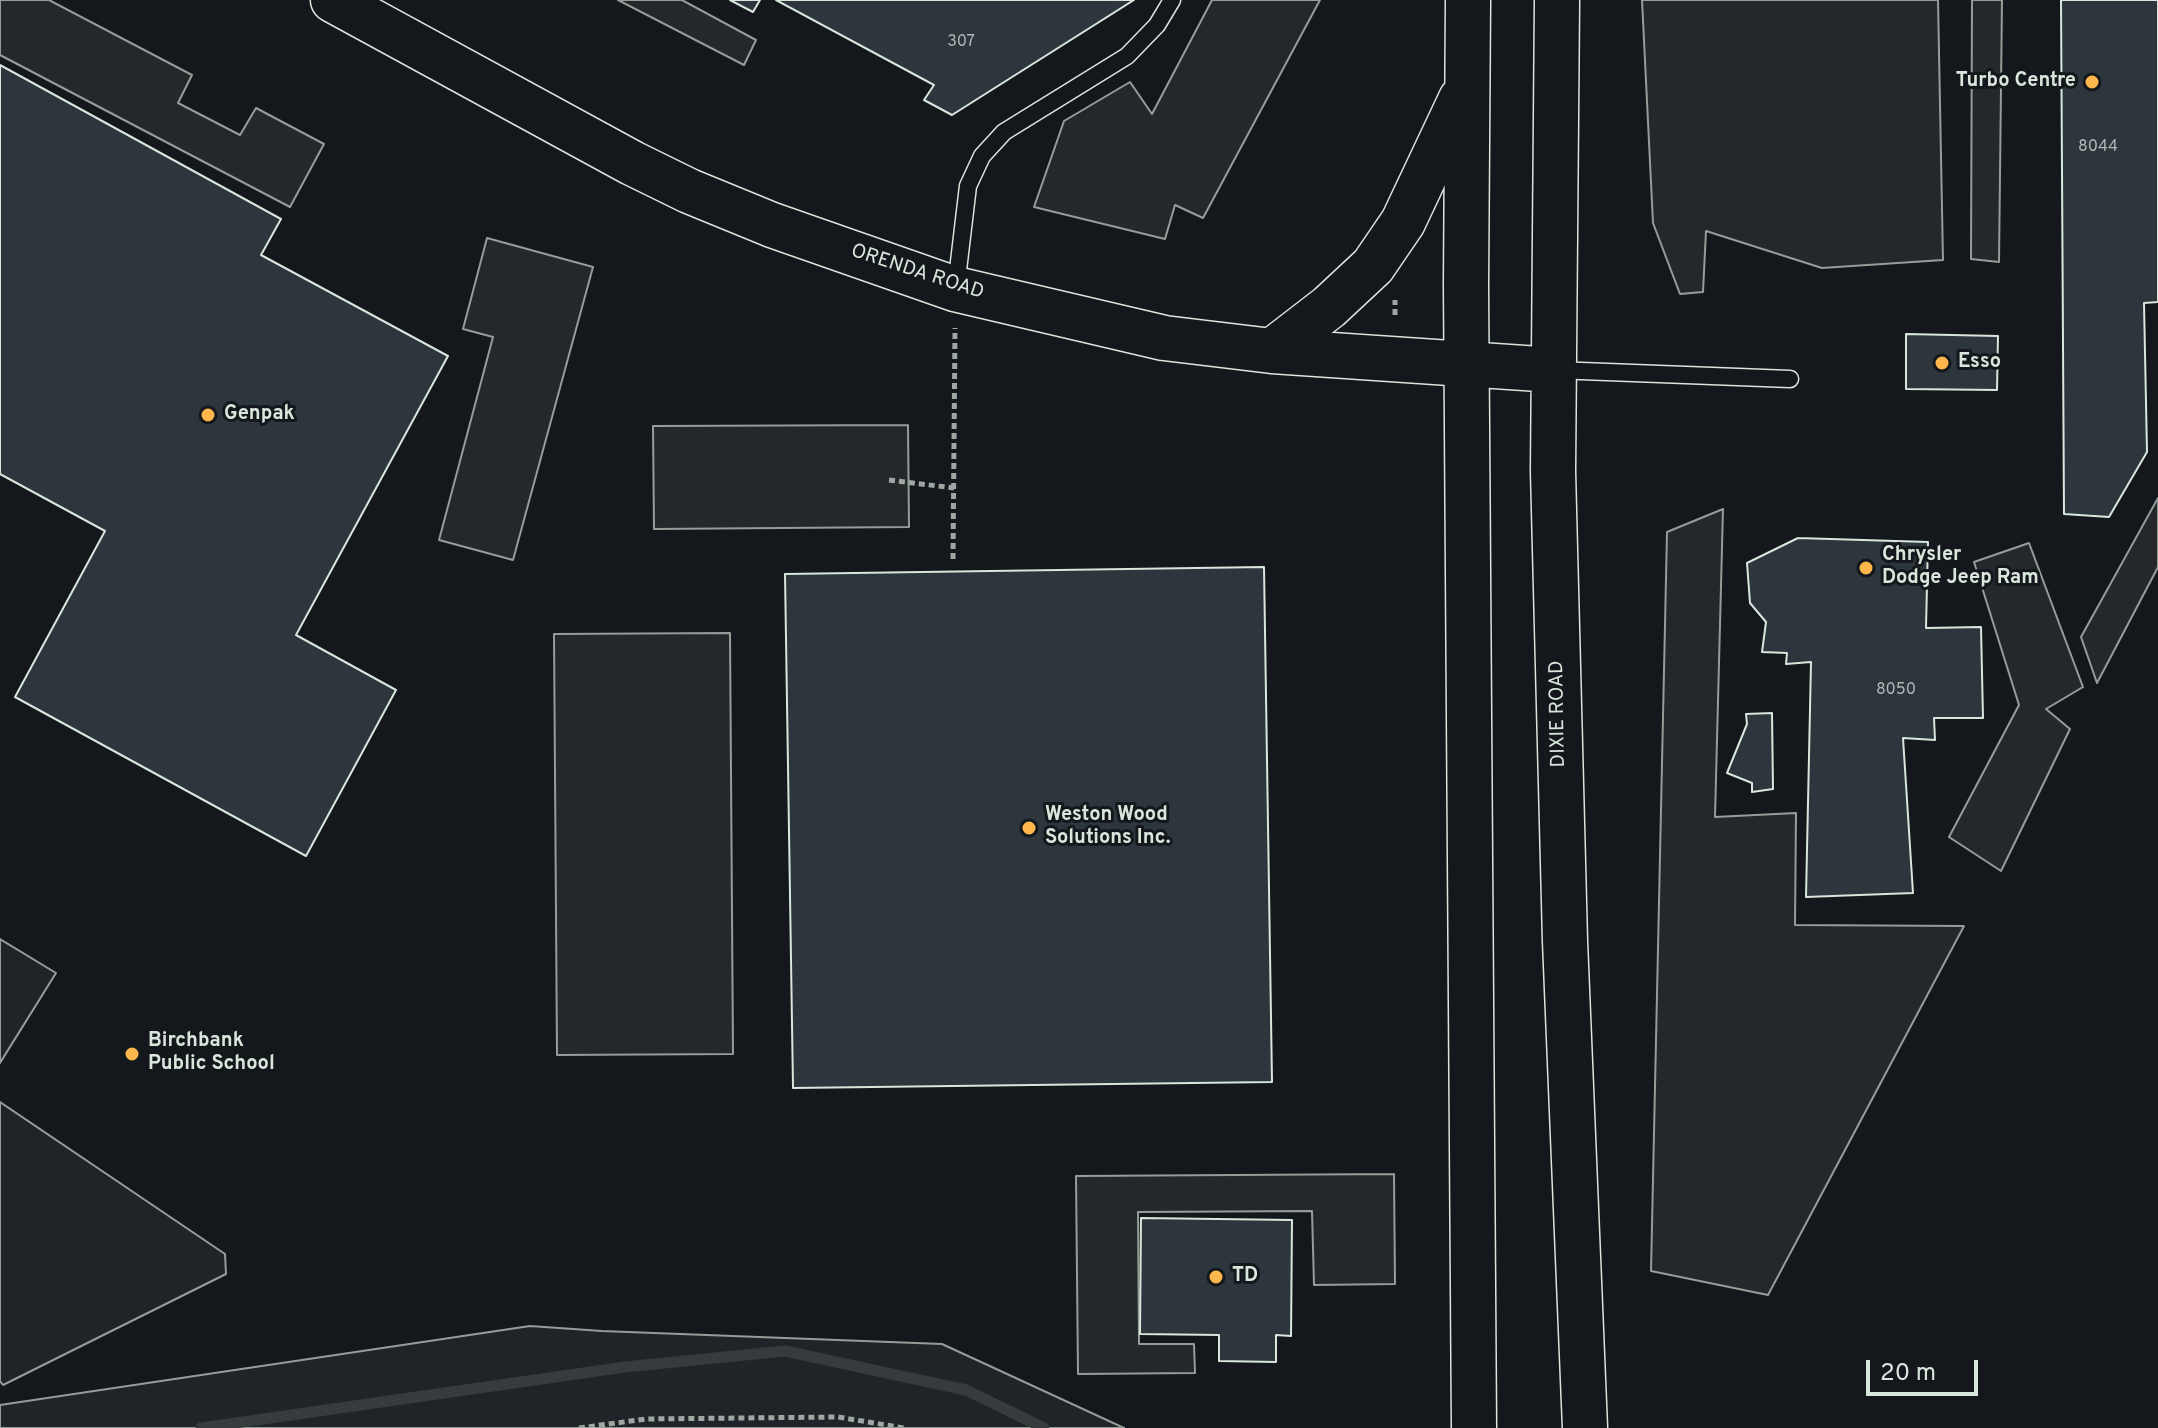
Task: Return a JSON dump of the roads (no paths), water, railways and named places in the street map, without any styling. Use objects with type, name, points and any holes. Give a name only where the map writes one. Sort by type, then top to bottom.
[{"type":"main road","name":"ORENDA ROAD","points":[[333,0],[689,191],[772,225],[955,289],[1164,338],[1272,351],[1554,370]]},
{"type":"main road","points":[[1468,0],[1467,364],[1474,1428]]},
{"type":"main road","name":"DIXIE ROAD","points":[[1557,0],[1553,471],[1565,941],[1585,1428]]},
{"type":"main road","points":[[1272,351],[1329,307],[1373,266],[1403,222],[1466,90]]},
{"type":"lane","points":[[955,289],[968,186],[982,156],[1004,132],[1127,56],[1157,25],[1172,0]]},
{"type":"lane","points":[[1554,370],[1790,379]]},
{"type":"waterway","points":[[201,1428],[625,1367],[785,1351],[966,1390],[1044,1428]]},
{"type":"place","name":"Turbo Centre","points":[[2092,82]]},
{"type":"place","name":"Esso","points":[[1942,363]]},
{"type":"place","name":"Genpak","points":[[208,415]]},
{"type":"place","name":"Chrysler Dodge Jeep Ram","points":[[1866,568]]},
{"type":"place","name":"Weston Wood Solutions Inc.","points":[[1029,828]]},
{"type":"place","name":"Birchbank Public School","points":[[132,1054]]},
{"type":"place","name":"TD","points":[[1216,1277]]}]
